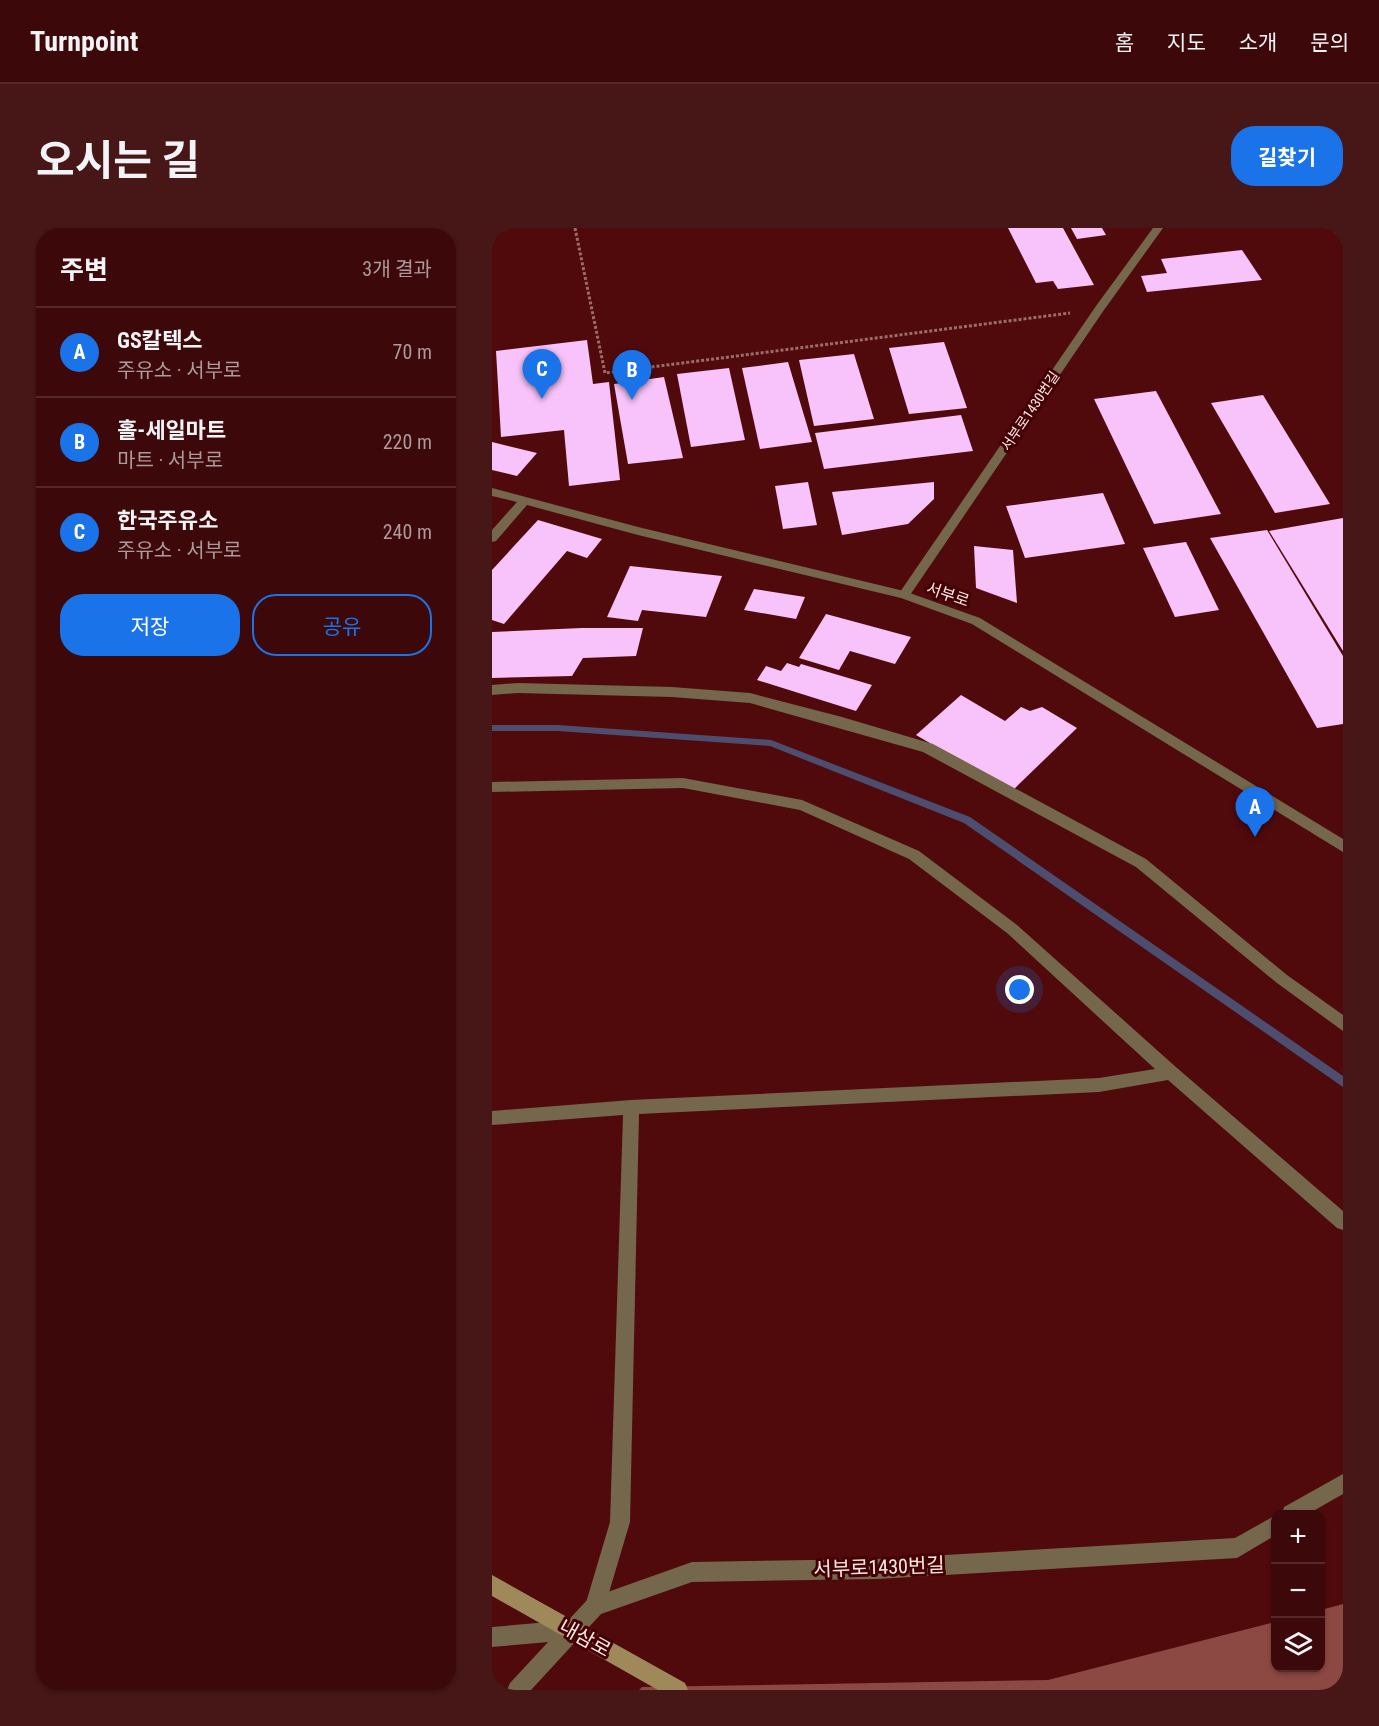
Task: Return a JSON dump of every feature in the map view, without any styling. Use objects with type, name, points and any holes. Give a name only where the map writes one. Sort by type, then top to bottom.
[{"type":"main road","name":"내삼로","points":[[492,1585],[678,1690]]},
{"type":"street","name":"서부로1430번길","points":[[904,595],[1100,308],[1158,228]]},
{"type":"street","name":"서부로","points":[[492,492],[638,531],[904,595],[976,621],[1343,846]]},
{"type":"street","points":[[492,538],[524,501]]},
{"type":"street","points":[[492,690],[518,688],[672,692],[750,698],[928,748],[1141,863],[1282,979],[1343,1024]]},
{"type":"street","points":[[492,787],[683,783],[802,805],[914,855],[1012,929],[1171,1073],[1343,1221]]},
{"type":"street","points":[[492,1118],[631,1107],[1099,1085],[1171,1073]]},
{"type":"street","points":[[595,1606],[620,1522],[631,1107]]},
{"type":"street","points":[[1299,1510],[1343,1483]]},
{"type":"street","name":"서부로1430번길","points":[[517,1690],[595,1606],[692,1572],[877,1569],[1237,1548],[1271,1527]]},
{"type":"street","points":[[492,1637],[572,1630]]},
{"type":"path","points":[[576,228],[605,373],[1036,319],[1100,308]]},
{"type":"shaded area","points":[[1343,1604],[1343,1690],[639,1690],[642,1687],[1048,1680],[1271,1623],[1271,1672],[1325,1672],[1325,1609]]},
{"type":"building","points":[[1008,228],[1063,228],[1094,285],[1058,289],[1053,281],[1036,283]]},
{"type":"building","points":[[1071,228],[1102,228],[1106,235],[1077,239]]},
{"type":"building","points":[[1242,250],[1262,280],[1147,292],[1141,276],[1167,273],[1161,259]]},
{"type":"building","points":[[587,340],[593,384],[609,382],[620,480],[569,486],[564,430],[501,437],[496,351]]},
{"type":"building","points":[[944,342],[967,408],[909,414],[889,348]]},
{"type":"building","points":[[854,354],[874,419],[814,426],[799,360]]},
{"type":"building","points":[[788,362],[812,442],[760,449],[742,368]]},
{"type":"building","points":[[729,368],[745,440],[691,447],[677,374]]},
{"type":"building","points":[[664,377],[683,458],[628,464],[614,384]]},
{"type":"building","points":[[1156,391],[1221,514],[1154,524],[1094,399]]},
{"type":"building","points":[[1263,395],[1330,504],[1275,513],[1211,403]]},
{"type":"building","points":[[961,415],[973,451],[824,469],[815,433]]},
{"type":"building","points":[[492,442],[537,453],[517,476],[492,470]]},
{"type":"building","points":[[808,482],[817,525],[783,529],[775,486]]},
{"type":"building","points":[[934,482],[934,499],[908,524],[842,535],[832,492]]},
{"type":"building","points":[[1103,493],[1125,544],[1025,558],[1006,506]]},
{"type":"building","points":[[1343,518],[1343,651],[1269,531]]},
{"type":"building","points":[[538,520],[602,539],[587,558],[567,551],[504,624],[492,620],[492,570]]},
{"type":"building","points":[[1267,530],[1343,656],[1343,724],[1317,728],[1210,538]]},
{"type":"building","points":[[1186,542],[1219,610],[1175,617],[1143,548]]},
{"type":"building","points":[[974,546],[1013,550],[1017,603],[976,588]]},
{"type":"building","points":[[630,566],[722,576],[706,617],[642,610],[638,621],[607,617]]},
{"type":"building","points":[[754,589],[805,597],[796,619],[744,610]]},
{"type":"building","points":[[826,614],[911,637],[895,664],[850,651],[839,670],[799,658]]},
{"type":"building","points":[[643,628],[636,656],[583,658],[572,676],[492,678],[492,632]]},
{"type":"building","points":[[787,663],[799,667],[801,664],[872,685],[856,711],[757,680],[766,666],[781,671]]},
{"type":"building","points":[[961,695],[1005,721],[1021,707],[1030,711],[1042,707],[1077,728],[1012,791],[916,735]]},
{"type":"waterway","points":[[492,728],[558,728],[771,743],[967,820],[1343,1082]]},
{"type":"place","name":"한국주유소","points":[[542,399]]},
{"type":"place","name":"홀-세일마트","points":[[632,400]]},
{"type":"place","name":"GS칼텍스","points":[[1255,837]]}]
